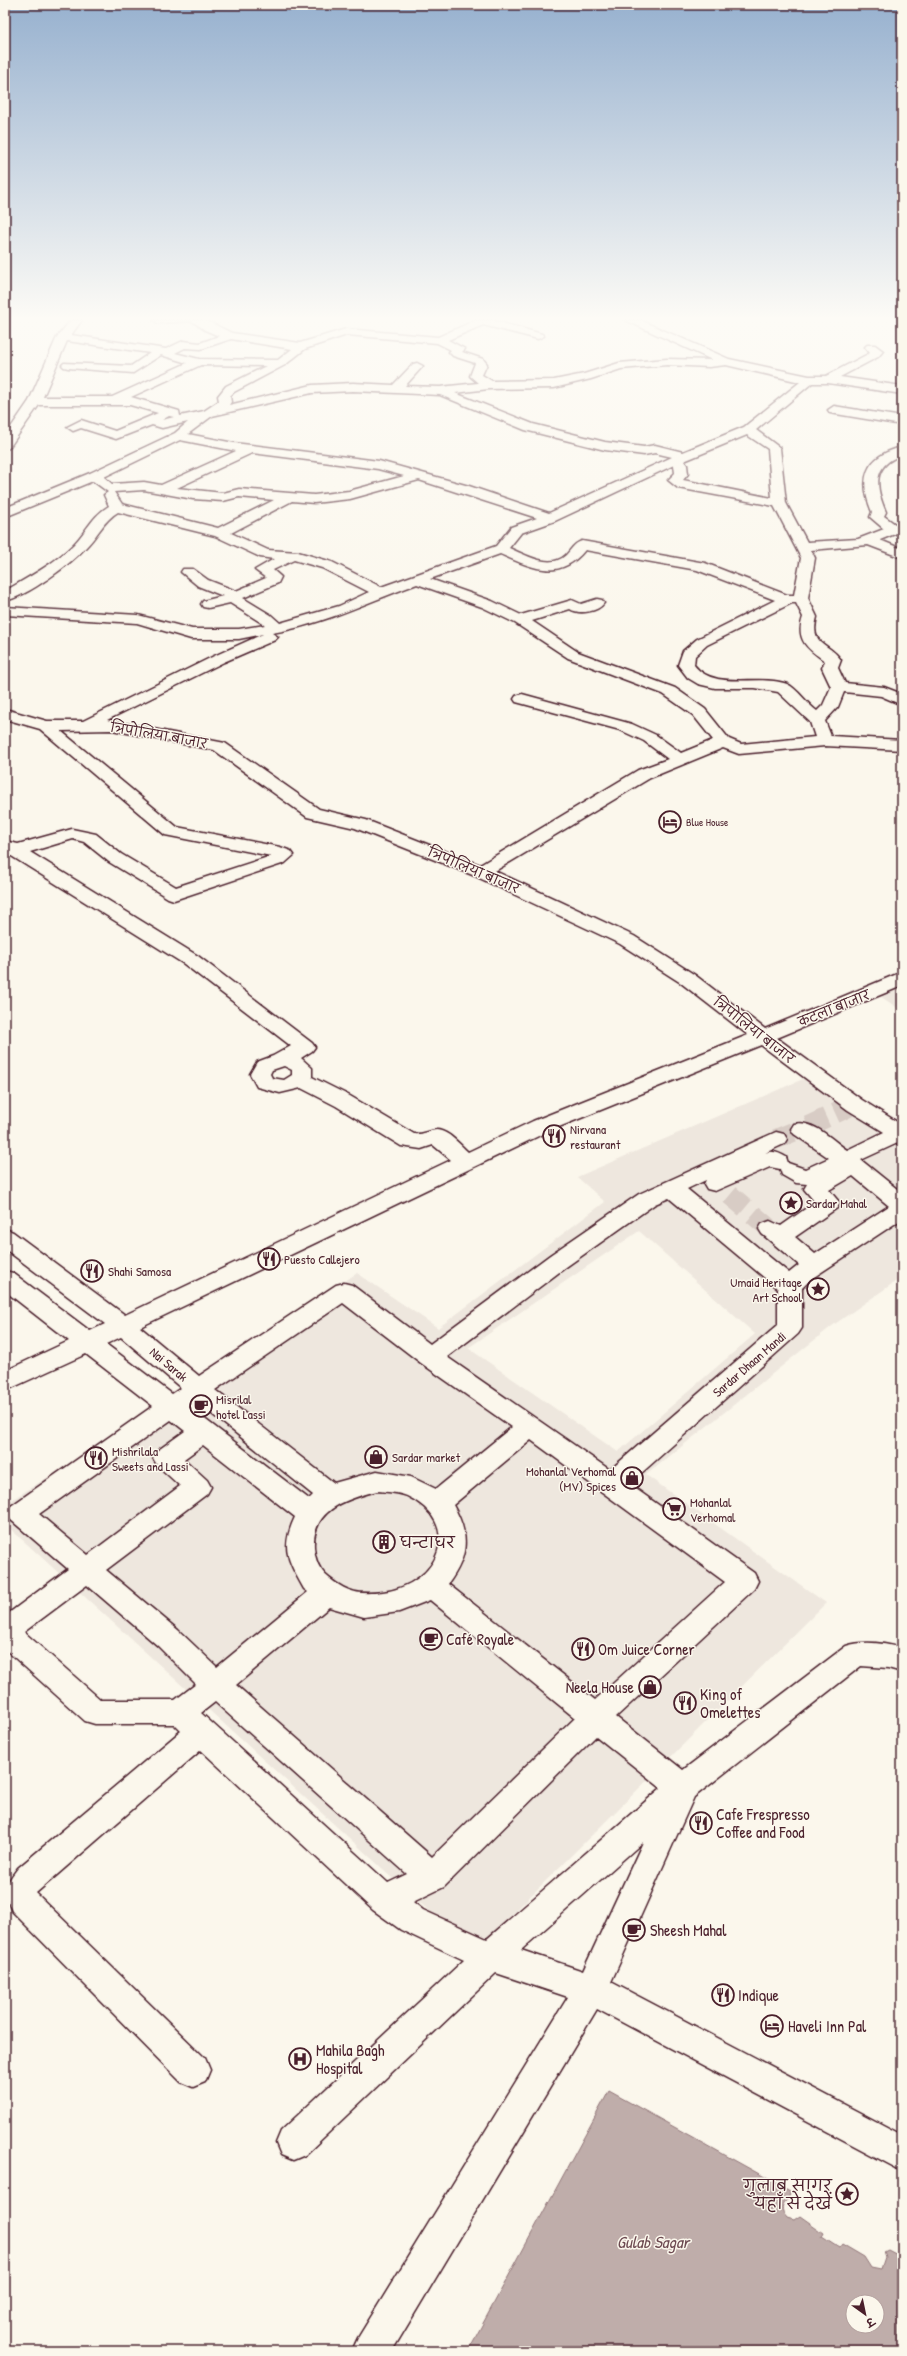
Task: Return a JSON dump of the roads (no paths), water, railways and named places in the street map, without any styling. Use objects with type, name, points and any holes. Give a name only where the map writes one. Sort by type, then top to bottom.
[{"type":"street","points":[[5,445],[15,430]]},
{"type":"street","points":[[98,430],[116,434],[127,430]]},
{"type":"street","points":[[5,513],[95,476],[179,436],[187,430]]},
{"type":"street","points":[[541,430],[605,446],[616,446],[644,451],[655,449],[680,458]]},
{"type":"street","points":[[5,611],[138,619],[191,634],[239,634],[293,625],[344,610],[380,592],[501,549],[516,530],[550,518],[719,440],[748,430],[774,448],[779,503],[808,558],[794,599],[694,647],[688,654],[686,665],[695,676],[714,684],[751,682],[779,686],[787,690],[798,704],[817,720],[825,741]]},
{"type":"street","points":[[179,436],[252,449],[379,464],[550,518]]},
{"type":"street","points":[[164,489],[252,449]]},
{"type":"street","points":[[898,528],[877,517],[879,512],[871,496],[874,469],[880,460],[887,455],[902,451]]},
{"type":"street","points":[[680,458],[682,474],[675,480],[682,485],[779,503]]},
{"type":"street","points":[[95,476],[109,488],[116,507]]},
{"type":"street","points":[[109,488],[144,486],[193,495],[223,497],[238,493],[314,499],[350,496],[420,476]]},
{"type":"street","points":[[220,533],[290,497]]},
{"type":"street","points":[[5,597],[56,569],[80,547],[104,513],[116,507],[220,533],[265,554],[292,556],[327,565],[380,592]]},
{"type":"street","points":[[101,518],[116,522]]},
{"type":"street","points":[[801,547],[860,543],[898,528]]},
{"type":"street","points":[[868,540],[902,554]]},
{"type":"street","points":[[501,549],[530,560],[552,565],[567,561],[582,545],[706,568],[752,588],[794,599],[810,617],[807,627],[812,645],[833,660],[830,668],[839,687],[830,707],[817,720]]},
{"type":"street","points":[[208,604],[234,597],[273,580],[274,577],[262,570],[292,556]]},
{"type":"street","points":[[188,572],[203,583],[234,597],[266,618],[277,628]]},
{"type":"street","points":[[417,580],[493,600],[573,655],[669,691],[699,712],[723,742],[739,749],[825,741],[902,745]]},
{"type":"street","points":[[520,620],[572,604],[580,609],[597,603]]},
{"type":"street","points":[[85,725],[206,665],[264,641],[293,625]]},
{"type":"street","points":[[669,691],[695,676]]},
{"type":"street","points":[[839,687],[884,692],[902,700]]},
{"type":"street","points":[[522,699],[626,726],[650,738],[679,759]]},
{"type":"street","name":"त्रिपोलिया बाजार","points":[[5,714],[46,726],[112,725],[219,746],[313,813],[360,824],[481,872],[627,940],[664,962],[764,1036],[852,1106],[901,1134]]},
{"type":"street","points":[[10,847],[72,834],[90,838],[114,858],[174,894],[280,859],[285,855],[280,852],[171,831],[46,726]]},
{"type":"street","points":[[481,872],[644,774],[723,742]]},
{"type":"street","points":[[10,847],[191,960],[305,1047],[280,1061]]},
{"type":"street","name":"कटला बाजार","points":[[5,1382],[87,1341],[343,1222],[541,1126],[874,992],[902,978]]},
{"type":"street","points":[[290,1061],[301,1066],[303,1075],[300,1079],[296,1083],[283,1087],[264,1082],[260,1074],[261,1070],[270,1063],[290,1061]]},
{"type":"street","points":[[300,1079],[343,1101],[409,1141],[421,1142],[438,1138],[466,1162]]},
{"type":"street","points":[[430,1357],[558,1261],[647,1199],[679,1183],[795,1132],[849,1162],[902,1207],[814,1265],[803,1273],[790,1286],[679,1183]]},
{"type":"street","points":[[797,1175],[849,1162],[901,1134]]},
{"type":"street","points":[[679,1183],[722,1190],[771,1158],[797,1175],[829,1203],[775,1233],[814,1265]]},
{"type":"street","name":"Nai Sarak","points":[[5,1237],[122,1325],[199,1390],[330,1494]]},
{"type":"street","points":[[5,1279],[309,1513]]},
{"type":"street","name":"Sardar Dhaan Mandi","points":[[610,1485],[790,1328],[790,1286]]},
{"type":"street","points":[[384,1900],[433,1877],[596,1718],[744,1581],[530,1426],[430,1357],[344,1291],[199,1390],[125,1438],[20,1513],[168,1638],[216,1685],[433,1877]]},
{"type":"street","points":[[437,1503],[530,1426]]},
{"type":"street","points":[[204,1431],[166,1458],[198,1487],[86,1569],[5,1632],[95,1712],[191,1721],[384,1900],[412,1920],[492,1956],[591,1989],[902,2154]]},
{"type":"street","points":[[378,1481],[400,1484],[420,1491],[437,1503],[448,1518],[453,1541],[452,1553],[444,1570],[431,1586],[412,1596],[391,1603],[369,1605],[346,1601],[327,1592],[312,1580],[302,1564],[299,1541],[300,1529],[309,1513],[330,1494],[355,1484],[378,1481]]},
{"type":"street","points":[[431,1586],[683,1788]]},
{"type":"street","points":[[193,2070],[24,1901],[20,1891],[29,1878],[191,1721],[216,1685],[327,1592]]},
{"type":"street","points":[[293,2143],[492,1956],[683,1788],[856,1654],[888,1656],[902,1660]]},
{"type":"street","points":[[371,2351],[591,1989],[683,1788]]},
{"type":"water","name":"Gulab Sagar","points":[[609,2091],[790,2191],[789,2198],[782,2207],[782,2210],[787,2218],[794,2220],[800,2216],[824,2233],[822,2237],[839,2248],[842,2244],[864,2257],[871,2268],[881,2270],[885,2258],[883,2252],[887,2250],[902,2258],[902,2351],[468,2351]]},
{"type":"tunnel","points":[[808,1126],[849,1107]]},
{"type":"tunnel","points":[[776,1139],[793,1132]]},
{"type":"tunnel","points":[[730,1195],[769,1228]]},
{"type":"place","name":"Blue House","points":[[670,822]]},
{"type":"place","name":"Nirvana restaurant","points":[[554,1136]]},
{"type":"place","name":"Sardar Mahal","points":[[791,1203]]},
{"type":"place","name":"Puesto Callejero","points":[[269,1259]]},
{"type":"place","name":"Shahi Samosa","points":[[92,1271]]},
{"type":"place","name":"Umaid Heritage Art School","points":[[818,1289]]},
{"type":"place","name":"Misrilal hotel Lassi","points":[[201,1406]]},
{"type":"place","name":"Sardar market","points":[[376,1457]]},
{"type":"place","name":"Mishrilala Sweets and Lassi","points":[[96,1458]]},
{"type":"place","name":"Mohanlal Verhomal (MV) Spices","points":[[632,1478]]},
{"type":"place","name":"Mohanlal Verhomal","points":[[674,1509]]},
{"type":"place","name":"घन्टाघर","points":[[384,1542]]},
{"type":"place","name":"Café Royale","points":[[431,1639]]},
{"type":"place","name":"Om Juice Corner","points":[[583,1649]]},
{"type":"place","name":"Neela House","points":[[650,1687]]},
{"type":"place","name":"King of Omelettes","points":[[685,1703]]},
{"type":"place","name":"Cafe Frespresso Coffee and Food","points":[[701,1823]]},
{"type":"place","name":"Sheesh Mahal","points":[[634,1930]]},
{"type":"place","name":"Indique","points":[[723,1995]]},
{"type":"place","name":"Haveli Inn Pal","points":[[772,2026]]},
{"type":"place","name":"Mahila Bagh Hospital","points":[[300,2059]]},
{"type":"place","name":"गुलाब सागर यहाँ से देखें","points":[[847,2194]]}]
